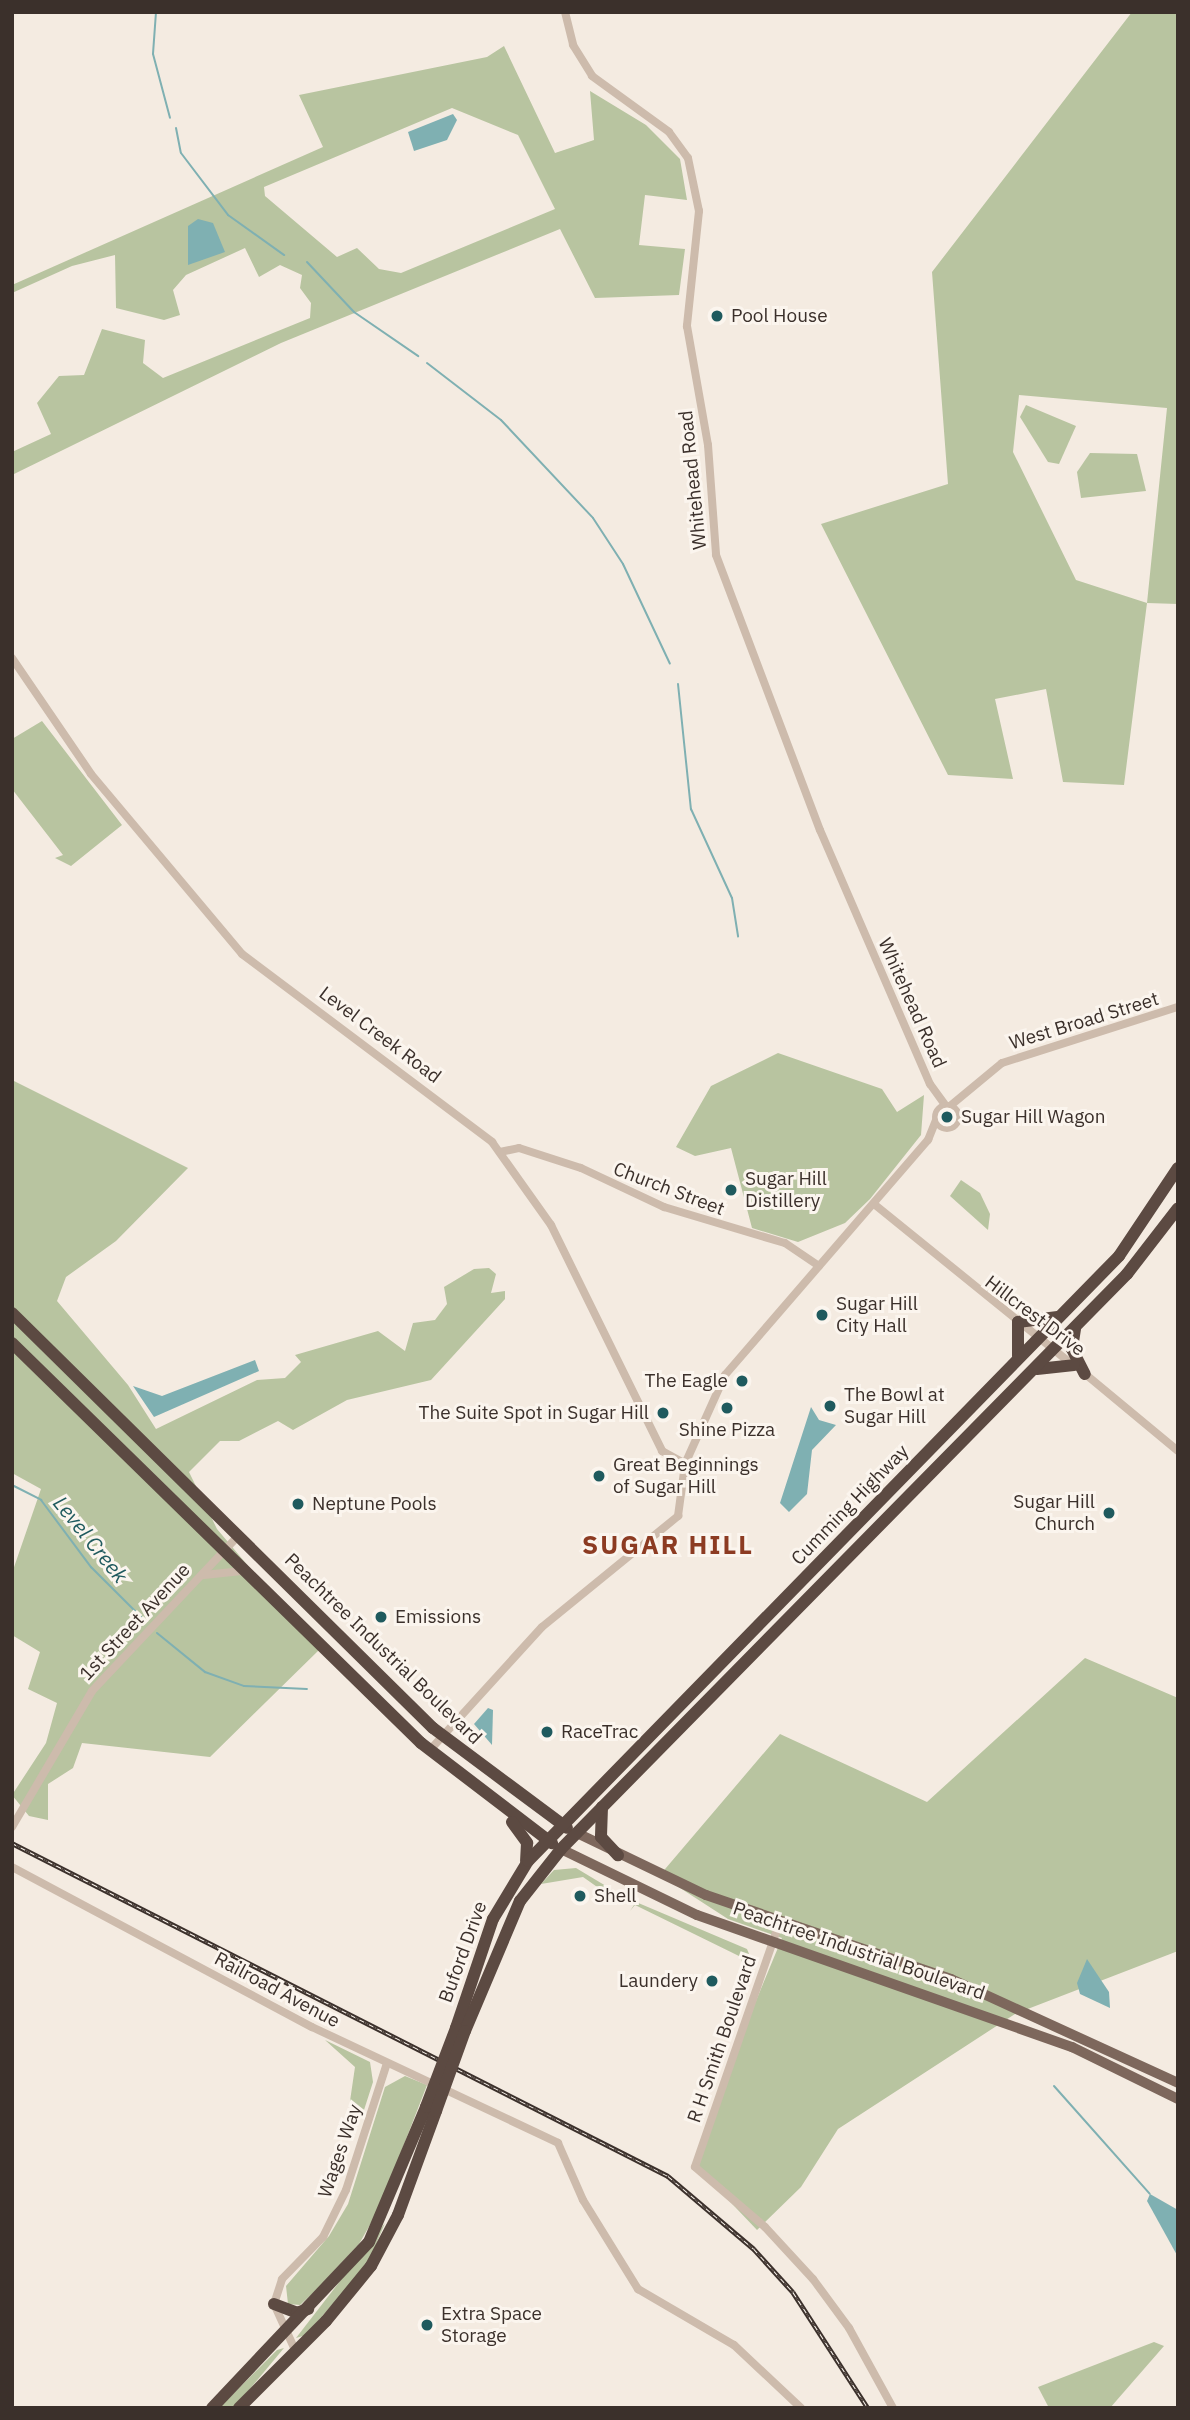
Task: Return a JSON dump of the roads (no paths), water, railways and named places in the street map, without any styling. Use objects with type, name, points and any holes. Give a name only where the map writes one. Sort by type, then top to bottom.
[{"type":"highway","name":"Cumming Highway","points":[[561,1824],[1138,1234],[1178,1168]]},
{"type":"highway","name":"Cumming Highway","points":[[602,1807],[1076,1326],[1178,1208]]},
{"type":"highway","name":"Peachtree Industrial Boulevard","points":[[12,1313],[443,1737],[577,1833]]},
{"type":"highway","points":[[1017,1359],[1018,1322],[1059,1317]]},
{"type":"highway","points":[[1076,1326],[1072,1349],[1085,1374]]},
{"type":"highway","name":"Peachtree Industrial Boulevard","points":[[12,1343],[223,1552],[430,1750],[497,1807],[561,1849]]},
{"type":"highway","points":[[1031,1372],[1074,1365]]},
{"type":"highway","points":[[497,1807],[527,1843],[525,1864]]},
{"type":"highway","points":[[577,1833],[602,1807]]},
{"type":"highway","points":[[602,1807],[601,1837],[618,1855]]},
{"type":"highway","name":"Buford Drive","points":[[431,2109],[460,2030],[493,1919],[525,1864],[561,1824]]},
{"type":"highway","name":"Buford Drive","points":[[460,2030],[520,1901],[577,1833]]},
{"type":"highway","points":[[212,2408],[315,2305],[369,2242],[431,2109]]},
{"type":"highway","points":[[239,2408],[296,2352],[371,2266],[398,2215],[431,2109]]},
{"type":"highway","points":[[274,2305],[297,2313],[315,2305]]},
{"type":"main road","name":"Peachtree Industrial Boulevard","points":[[577,1833],[618,1855],[780,1921],[950,1979],[1178,2083]]},
{"type":"main road","name":"Peachtree Industrial Boulevard","points":[[561,1849],[649,1895],[1072,2047],[1178,2099]]},
{"type":"street","name":"Whitehead Road","points":[[565,12],[573,45],[592,76],[669,132],[688,158],[699,211],[687,326],[708,445],[716,555],[820,830],[930,1084],[937,1116]]},
{"type":"street","name":"Level Creek Road","points":[[12,658],[91,774],[242,954],[397,1065],[503,1151],[557,1235],[662,1451],[685,1464]]},
{"type":"street","name":"West Broad Street","points":[[937,1116],[1012,1058],[1178,1007]]},
{"type":"street","name":"Whitehead Road","points":[[930,1084],[958,1116]]},
{"type":"street","name":"West Broad Street","points":[[948,1128],[958,1116],[968,1092]]},
{"type":"street","points":[[430,1750],[542,1627],[678,1516],[685,1464],[725,1375],[928,1140],[948,1128],[937,1116],[928,1140]]},
{"type":"street","name":"Church Street","points":[[503,1151],[533,1152],[676,1211],[785,1243],[819,1266]]},
{"type":"street","name":"Hillcrest Drive","points":[[874,1204],[1178,1451]]},
{"type":"street","points":[[223,1552],[238,1536]]},
{"type":"street","name":"1st Street Avenue","points":[[13,1827],[92,1691],[223,1552]]},
{"type":"street","points":[[198,1577],[242,1570]]},
{"type":"street","name":"Railroad Avenue","points":[[12,1867],[387,2063],[533,2127],[558,2143],[583,2200],[638,2289],[734,2345],[801,2408]]},
{"type":"street","name":"R H Smith Boulevard","points":[[780,1921],[695,2167],[794,2258],[849,2328],[893,2408]]},
{"type":"street","name":"Wages Way","points":[[274,2305],[282,2279],[323,2237],[346,2190],[387,2063]]},
{"type":"street","points":[[274,2305],[296,2352]]},
{"type":"water","points":[[453,114],[457,120],[447,140],[414,151],[408,132]]},
{"type":"water","points":[[198,219],[213,223],[225,252],[188,265],[188,226]]},
{"type":"water","points":[[255,1360],[259,1371],[154,1417],[133,1386],[162,1396]]},
{"type":"water","points":[[811,1407],[819,1420],[836,1425],[812,1450],[807,1494],[789,1512],[780,1503]]},
{"type":"water","points":[[488,1708],[493,1710],[492,1745],[474,1724]]},
{"type":"water","points":[[1087,1959],[1109,1992],[1110,2008],[1080,1994],[1077,1983]]},
{"type":"water","points":[[1150,2194],[1178,2210],[1178,2257],[1147,2201]]},
{"type":"waterway","points":[[156,12],[153,54],[170,118]]},
{"type":"waterway","points":[[176,128],[181,153],[228,215],[284,255]]},
{"type":"waterway","points":[[307,262],[354,312],[418,356]]},
{"type":"waterway","points":[[427,363],[501,420],[593,518],[623,564],[670,664]]},
{"type":"waterway","points":[[678,684],[691,809],[732,898],[738,937]]},
{"type":"waterway","name":"Level Creek","points":[[12,1485],[41,1500],[91,1567],[143,1619]]},
{"type":"waterway","name":"Level Creek","points":[[157,1633],[205,1672],[244,1686],[307,1689]]},
{"type":"waterway","points":[[1054,2086],[1150,2194]]},
{"type":"railway","points":[[12,1843],[668,2176],[754,2249],[793,2292],[868,2408]]},
{"type":"place","name":"Pool House","points":[[717,316]]},
{"type":"place","name":"Sugar Hill Wagon","points":[[947,1117]]},
{"type":"place","name":"Sugar Hill Distillery","points":[[731,1190]]},
{"type":"place","name":"Sugar Hill City Hall","points":[[822,1315]]},
{"type":"place","name":"The Eagle","points":[[742,1381]]},
{"type":"place","name":"The Bowl at Sugar Hill","points":[[830,1406]]},
{"type":"place","name":"Shine Pizza","points":[[727,1408]]},
{"type":"place","name":"The Suite Spot in Sugar Hill","points":[[663,1413]]},
{"type":"place","name":"Great Beginnings of Sugar Hill","points":[[599,1476]]},
{"type":"place","name":"Neptune Pools","points":[[298,1504]]},
{"type":"place","name":"Sugar Hill Church","points":[[1109,1513]]},
{"type":"place","name":"Emissions","points":[[381,1617]]},
{"type":"place","name":"RaceTrac","points":[[547,1732]]},
{"type":"place","name":"Shell","points":[[580,1896]]},
{"type":"place","name":"Laundery","points":[[712,1981]]},
{"type":"place","name":"Extra Space Storage","points":[[427,2325]]},
{"type":"district","name":"SUGAR HILL","points":[[668,1545]]}]
